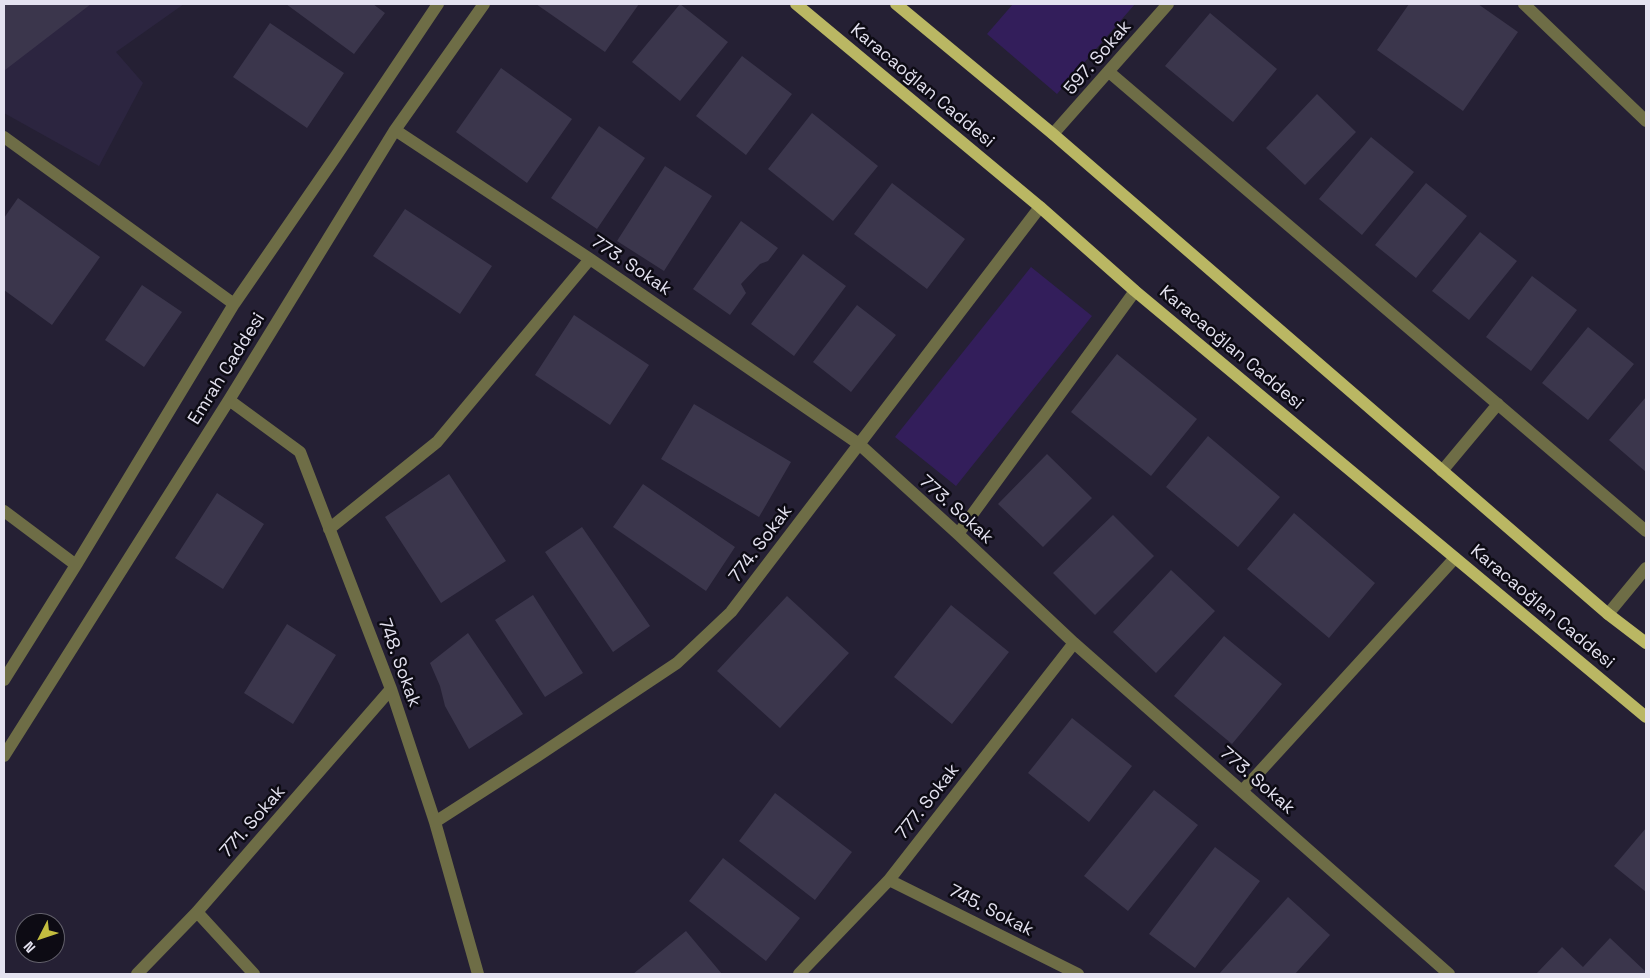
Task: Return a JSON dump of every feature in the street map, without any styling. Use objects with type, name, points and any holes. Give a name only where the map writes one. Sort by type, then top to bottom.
[{"type":"main road","name":"Karacaoğlan Caddesi","points":[[796,4],[1040,208],[1135,291],[1646,716]]},
{"type":"main road","points":[[896,4],[1053,134],[1608,614],[1646,644]]},
{"type":"street","name":"Emrah Caddesi","points":[[4,680],[234,304],[438,4]]},
{"type":"street","name":"Emrah Caddesi","points":[[4,756],[229,400],[395,130],[484,4]]},
{"type":"street","name":"597. Sokak","points":[[1053,134],[1168,4]]},
{"type":"street","points":[[1524,4],[1646,121]]},
{"type":"street","points":[[1109,72],[1646,531]]},
{"type":"street","name":"773. Sokak","points":[[395,130],[590,259],[858,444],[958,534],[1074,643],[1449,974]]},
{"type":"street","points":[[4,137],[234,304]]},
{"type":"street","name":"774. Sokak","points":[[435,822],[545,752],[677,663],[731,612],[1040,208]]},
{"type":"street","points":[[329,529],[437,442],[590,259]]},
{"type":"street","points":[[958,534],[1135,291]]},
{"type":"street","name":"748. Sokak","points":[[229,400],[300,452],[391,689],[435,822],[478,974]]},
{"type":"street","points":[[1442,471],[1498,404]]},
{"type":"street","points":[[4,511],[76,565]]},
{"type":"street","points":[[1242,791],[1455,558]]},
{"type":"street","points":[[1608,614],[1646,568]]},
{"type":"street","name":"777. Sokak","points":[[799,974],[889,880],[1074,643]]},
{"type":"street","name":"771. Sokak","points":[[136,974],[197,912],[391,689]]},
{"type":"street","name":"745. Sokak","points":[[889,880],[1076,974]]},
{"type":"street","points":[[197,912],[254,974]]},
{"type":"shaded area","points":[[4,4],[184,4],[116,52],[143,83],[99,166],[4,113]]},
{"type":"shaded area","points":[[1013,4],[1135,4],[1057,94],[987,34]]},
{"type":"shaded area","points":[[1031,267],[1092,316],[956,486],[895,437]]},
{"type":"building","points":[[4,4],[91,4],[5,70]]},
{"type":"building","points":[[286,4],[373,4],[385,13],[354,54]]},
{"type":"building","points":[[536,4],[639,4],[605,52]]},
{"type":"building","points":[[680,4],[728,42],[680,101],[632,62]]},
{"type":"building","points":[[1409,4],[1478,4],[1518,32],[1463,111],[1377,50]]},
{"type":"building","points":[[1210,13],[1277,69],[1233,122],[1165,66]]},
{"type":"building","points":[[270,23],[344,73],[307,128],[233,77]]},
{"type":"building","points":[[742,56],[792,94],[746,155],[696,116]]},
{"type":"building","points":[[501,68],[572,119],[527,183],[456,132]]},
{"type":"building","points":[[1317,94],[1356,132],[1305,185],[1266,148]]},
{"type":"building","points":[[812,113],[878,166],[833,221],[768,169]]},
{"type":"building","points":[[599,126],[645,158],[597,229],[551,198]]},
{"type":"building","points":[[1371,137],[1414,172],[1362,235],[1319,199]]},
{"type":"building","points":[[665,166],[712,196],[664,271],[617,241]]},
{"type":"building","points":[[892,183],[965,239],[927,289],[854,234]]},
{"type":"building","points":[[1426,183],[1467,216],[1416,278],[1375,245]]},
{"type":"building","points":[[18,198],[100,257],[52,325],[4,290],[4,218]]},
{"type":"building","points":[[405,209],[492,266],[460,314],[373,256]]},
{"type":"building","points":[[741,221],[778,248],[768,261],[760,264],[741,284],[746,293],[730,315],[693,289]]},
{"type":"building","points":[[1480,232],[1517,261],[1469,320],[1432,291]]},
{"type":"building","points":[[803,254],[846,286],[794,356],[751,324]]},
{"type":"building","points":[[1532,276],[1577,310],[1531,371],[1486,337]]},
{"type":"building","points":[[142,285],[182,312],[144,367],[105,340]]},
{"type":"building","points":[[857,305],[896,335],[851,392],[813,362]]},
{"type":"building","points":[[574,315],[649,365],[610,425],[535,375]]},
{"type":"building","points":[[1588,327],[1634,364],[1588,420],[1542,383]]},
{"type":"building","points":[[1117,354],[1197,419],[1151,476],[1071,412]]},
{"type":"building","points":[[1646,397],[1646,472],[1609,440]]},
{"type":"building","points":[[694,404],[791,462],[759,517],[661,459]]},
{"type":"building","points":[[1208,436],[1280,497],[1238,547],[1166,487]]},
{"type":"building","points":[[1047,454],[1092,498],[1043,547],[998,504]]},
{"type":"building","points":[[449,474],[506,561],[441,603],[385,517]]},
{"type":"building","points":[[643,484],[735,547],[706,591],[613,527]]},
{"type":"building","points":[[217,493],[264,524],[223,589],[175,558]]},
{"type":"building","points":[[1294,513],[1375,583],[1329,638],[1247,569]]},
{"type":"building","points":[[1113,515],[1154,556],[1095,615],[1053,573]]},
{"type":"building","points":[[582,527],[650,626],[613,652],[545,552]]},
{"type":"building","points":[[1171,570],[1215,611],[1156,673],[1113,632]]},
{"type":"building","points":[[533,595],[583,673],[545,697],[495,620]]},
{"type":"building","points":[[787,596],[849,653],[780,728],[717,671]]},
{"type":"building","points":[[951,605],[1009,652],[952,724],[894,677]]},
{"type":"building","points":[[287,624],[336,655],[293,724],[244,693]]},
{"type":"building","points":[[468,633],[523,714],[469,749],[445,706],[440,686],[430,663]]},
{"type":"building","points":[[1224,636],[1282,684],[1232,744],[1174,696]]},
{"type":"building","points":[[1072,718],[1132,766],[1089,822],[1028,773]]},
{"type":"building","points":[[1154,790],[1198,825],[1128,911],[1084,876]]},
{"type":"building","points":[[775,793],[852,852],[815,900],[739,841]]},
{"type":"building","points":[[1646,828],[1646,892],[1614,866]]},
{"type":"building","points":[[1215,847],[1260,881],[1195,968],[1149,934]]},
{"type":"building","points":[[723,858],[800,918],[766,961],[689,901]]},
{"type":"building","points":[[1288,897],[1330,935],[1295,974],[1219,974]]},
{"type":"building","points":[[686,931],[722,974],[633,974]]},
{"type":"building","points":[[1610,938],[1646,972],[1644,974],[1536,974],[1562,947],[1583,967]]}]
